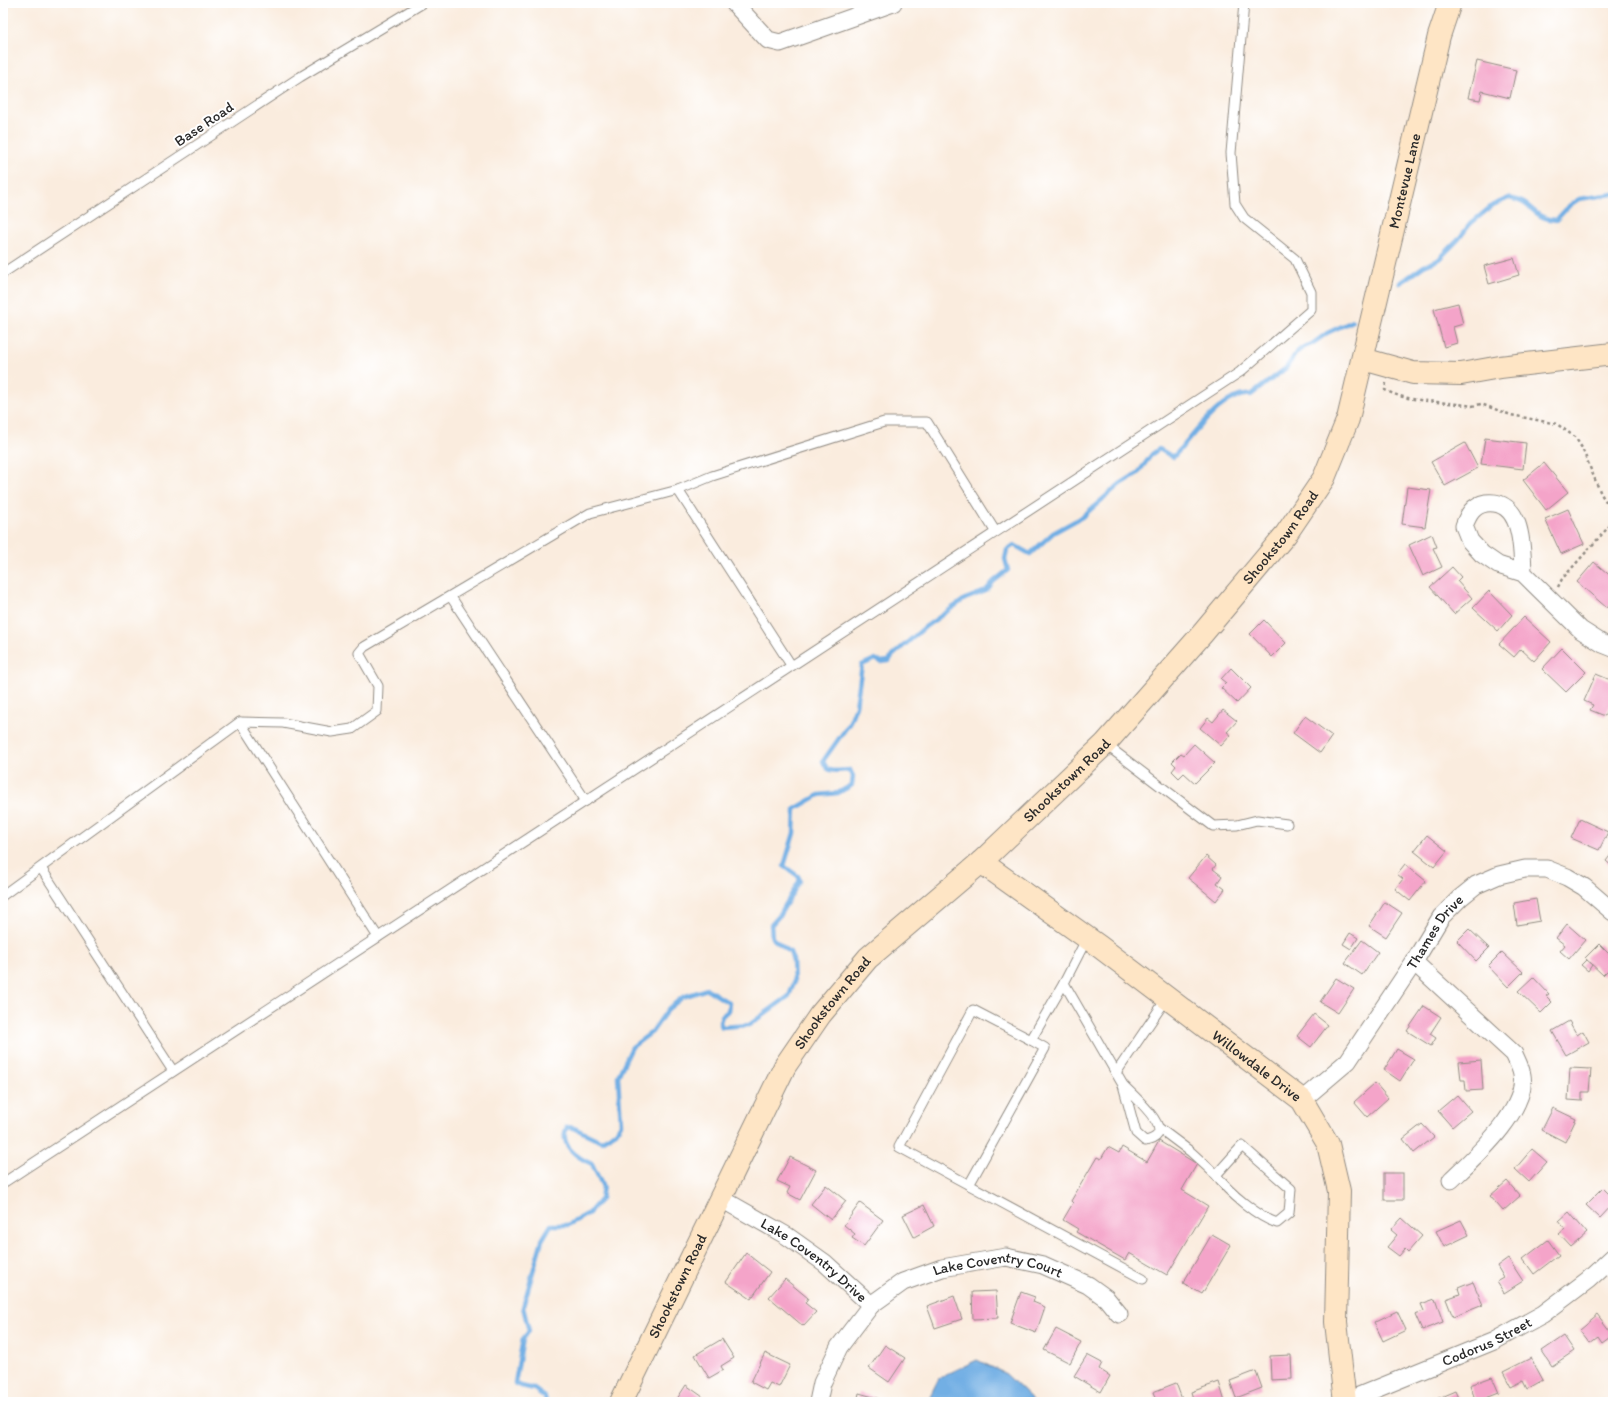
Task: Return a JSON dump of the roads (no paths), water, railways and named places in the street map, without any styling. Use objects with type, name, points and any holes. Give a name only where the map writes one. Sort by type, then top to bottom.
[{"type":"street","points":[[734,3],[768,40],[780,43],[892,3]]},
{"type":"street","name":"Montevue Lane","points":[[1363,359],[1439,36],[1450,3]]},
{"type":"street","points":[[1363,359],[1413,373],[1461,374],[1500,367],[1613,354]]},
{"type":"street","name":"Shookstown Road","points":[[621,1402],[785,1066],[820,1015],[868,958],[981,862],[1105,744],[1247,582],[1286,534],[1324,478],[1348,419],[1363,359]]},
{"type":"street","points":[[1523,573],[1581,630],[1603,644],[1613,648]]},
{"type":"street","name":"Willowdale Drive","points":[[981,862],[1168,998],[1302,1100],[1328,1144],[1339,1191],[1336,1322],[1345,1402]]},
{"type":"street","name":"Thames Drive","points":[[1302,1100],[1348,1061],[1414,962],[1441,918],[1460,898],[1476,885],[1499,875],[1525,869],[1547,869],[1567,877],[1584,887],[1613,912]]},
{"type":"street","points":[[1414,962],[1514,1054],[1523,1075],[1519,1100],[1505,1124],[1476,1156],[1451,1180]]},
{"type":"street","name":"Lake Coventry Drive","points":[[720,1198],[800,1245],[825,1263],[871,1305],[840,1346],[822,1383],[818,1402]]},
{"type":"street","name":"Lake Coventry Court","points":[[871,1305],[904,1282],[942,1268],[1006,1257],[1043,1265],[1088,1285],[1106,1298],[1119,1314]]},
{"type":"street","name":"Codorus Street","points":[[1345,1402],[1494,1341],[1543,1314],[1588,1280],[1613,1257]]},
{"type":"lane","name":"Base Road","points":[[3,273],[300,77],[423,3]]},
{"type":"lane","points":[[3,1183],[995,531],[1240,372],[1312,310],[1311,292],[1295,259],[1244,218],[1235,204],[1231,154],[1244,3]]},
{"type":"lane","points":[[3,895],[240,722],[283,723],[332,732],[352,729],[376,711],[378,686],[359,653],[364,647],[451,597],[590,513],[678,490],[712,476],[884,422],[927,422],[995,531]]},
{"type":"lane","points":[[678,490],[791,665]]},
{"type":"lane","points":[[451,597],[586,801]]},
{"type":"lane","points":[[240,722],[378,937]]},
{"type":"lane","points":[[1105,744],[1213,826],[1236,825],[1257,820],[1287,824]]},
{"type":"lane","points":[[41,868],[173,1071]]},
{"type":"lane","points":[[1031,1040],[1064,983],[1087,938]]},
{"type":"lane","points":[[1064,983],[1123,1085],[1150,1113],[1159,1128],[1191,1152],[1216,1175],[1223,1185],[1268,1220],[1277,1223],[1289,1213],[1291,1189],[1242,1146],[1216,1175]]},
{"type":"lane","points":[[1116,1073],[1168,998]]},
{"type":"lane","points":[[969,1185],[1045,1048],[973,1010],[899,1147],[969,1185],[1143,1279]]},
{"type":"lane","points":[[1123,1085],[1129,1113],[1136,1133],[1140,1138],[1145,1141],[1153,1139],[1158,1134],[1159,1128]]},
{"type":"water","points":[[977,1360],[1006,1374],[1035,1402],[927,1402],[939,1378]]},
{"type":"waterway","points":[[1400,283],[1424,266],[1438,260],[1458,240],[1470,224],[1493,205],[1509,198],[1524,203],[1542,217],[1556,220],[1570,205],[1579,199],[1613,194]]},
{"type":"waterway","points":[[546,1402],[545,1397],[534,1389],[515,1383],[523,1339],[529,1331],[523,1307],[542,1240],[551,1225],[568,1225],[589,1213],[601,1199],[603,1187],[592,1164],[581,1158],[567,1145],[565,1140],[567,1127],[574,1128],[601,1141],[616,1132],[621,1124],[618,1076],[632,1047],[652,1032],[668,1009],[683,997],[707,989],[729,1003],[728,1011],[722,1016],[720,1022],[722,1027],[749,1025],[789,996],[794,983],[793,960],[790,952],[772,938],[771,925],[779,916],[800,880],[798,876],[784,866],[794,833],[795,809],[819,795],[838,793],[852,785],[853,776],[850,770],[830,770],[823,761],[849,724],[856,706],[862,665],[875,659],[881,662],[889,661],[892,656],[925,627],[965,599],[986,591],[993,582],[1008,570],[1005,559],[1007,550],[1014,545],[1030,554],[1053,533],[1082,517],[1120,484],[1138,473],[1152,454],[1159,449],[1173,457],[1218,408],[1240,396],[1251,395],[1286,368],[1296,353],[1302,348],[1312,344],[1327,333],[1353,321]]}]
